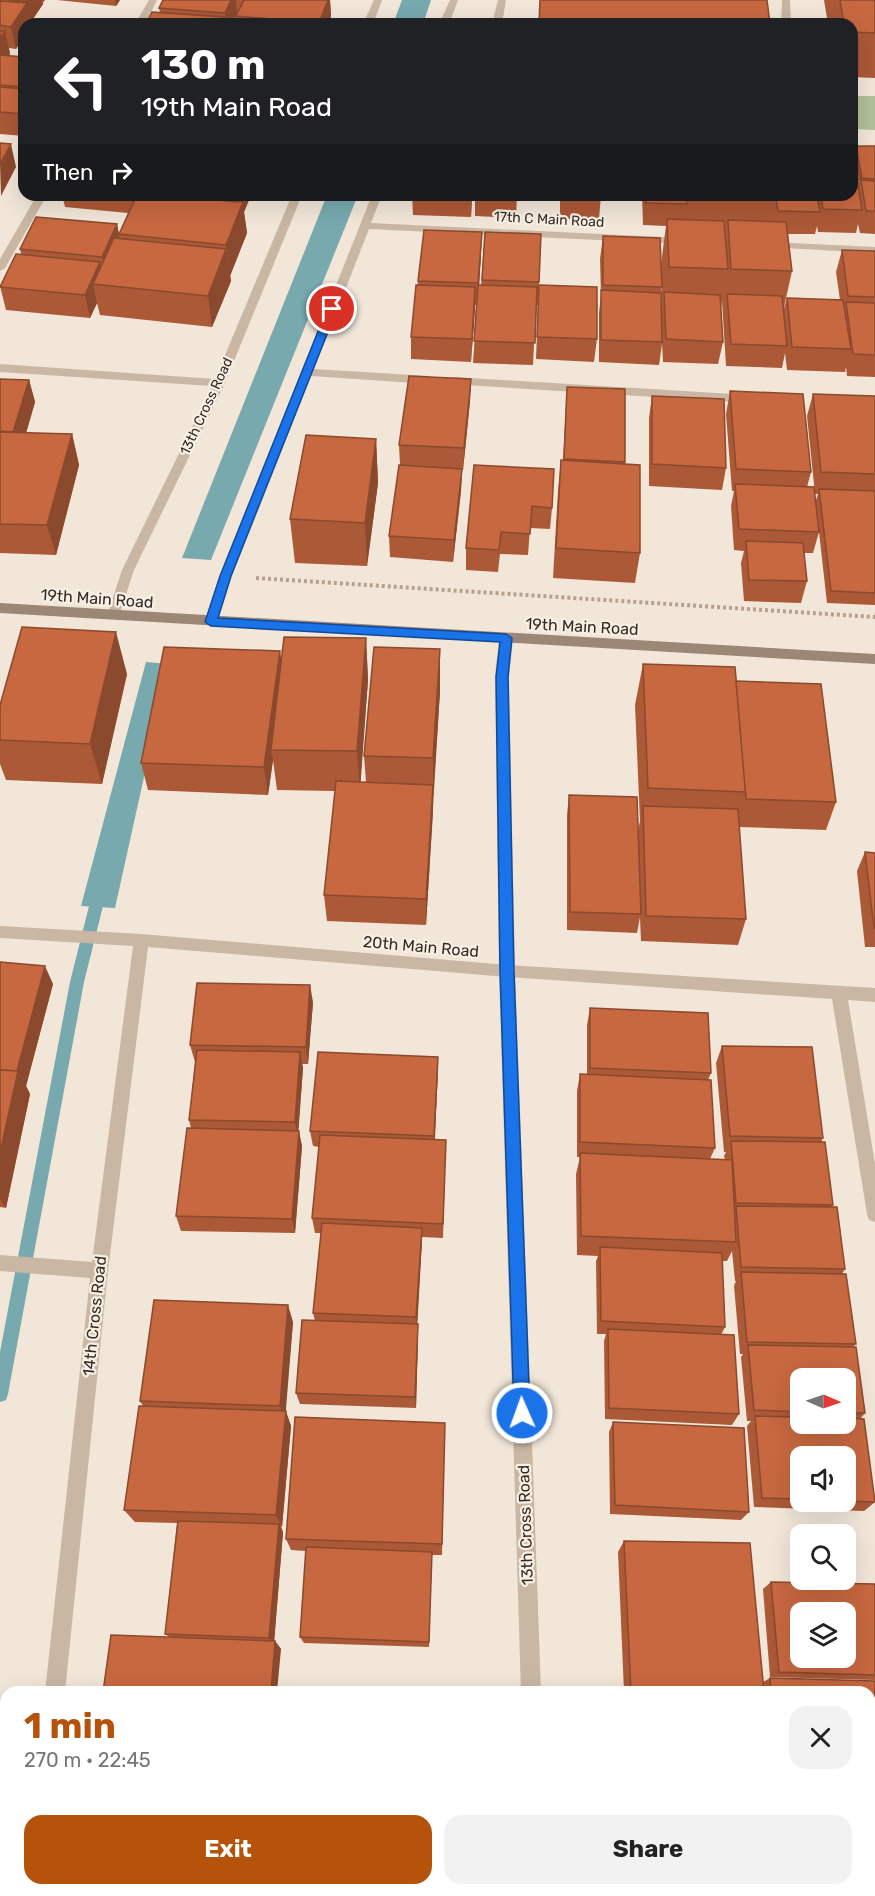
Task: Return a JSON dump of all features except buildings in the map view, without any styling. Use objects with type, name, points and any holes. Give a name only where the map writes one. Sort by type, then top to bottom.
[{"type":"main road","name":"19th Main Road","points":[[0,608],[155,619],[875,659]]},
{"type":"street","points":[[143,18],[153,0]]},
{"type":"street","points":[[370,18],[378,0]]},
{"type":"street","points":[[446,18],[454,0]]},
{"type":"street","points":[[498,18],[502,0]]},
{"type":"street","points":[[786,0],[786,18]]},
{"type":"street","points":[[0,268],[39,201]]},
{"type":"street","name":"13th Cross Road","points":[[113,616],[128,570],[219,383],[295,201]]},
{"type":"street","points":[[211,622],[226,576],[375,201]]},
{"type":"street","name":"17th C Main Road","points":[[365,226],[697,241]]},
{"type":"street","points":[[756,244],[875,250]]},
{"type":"street","points":[[0,368],[219,383]]},
{"type":"street","points":[[308,372],[757,400]]},
{"type":"street","name":"13th Cross Road","points":[[506,638],[502,677],[507,971],[531,1686]]},
{"type":"street","name":"20th Main Road","points":[[0,932],[141,940],[507,971],[875,995]]},
{"type":"street","name":"14th Cross Road","points":[[56,1686],[99,1270],[141,940]]},
{"type":"street","points":[[839,993],[875,1214]]},
{"type":"street","points":[[0,1263],[99,1270]]},
{"type":"path","points":[[226,576],[875,617]]},
{"type":"green space","points":[[858,96],[875,96],[875,130],[858,129]]},
{"type":"water","points":[[402,0],[431,0],[425,18],[395,18]]},
{"type":"water","points":[[325,201],[356,201],[211,560],[182,558]]},
{"type":"water","points":[[146,662],[169,664],[115,908],[81,906]]},
{"type":"waterway","points":[[0,1394],[77,982],[100,890]]},
{"type":"route","points":[[332,309],[226,576],[211,622],[506,638],[502,677],[507,971],[522,1413]]}]
